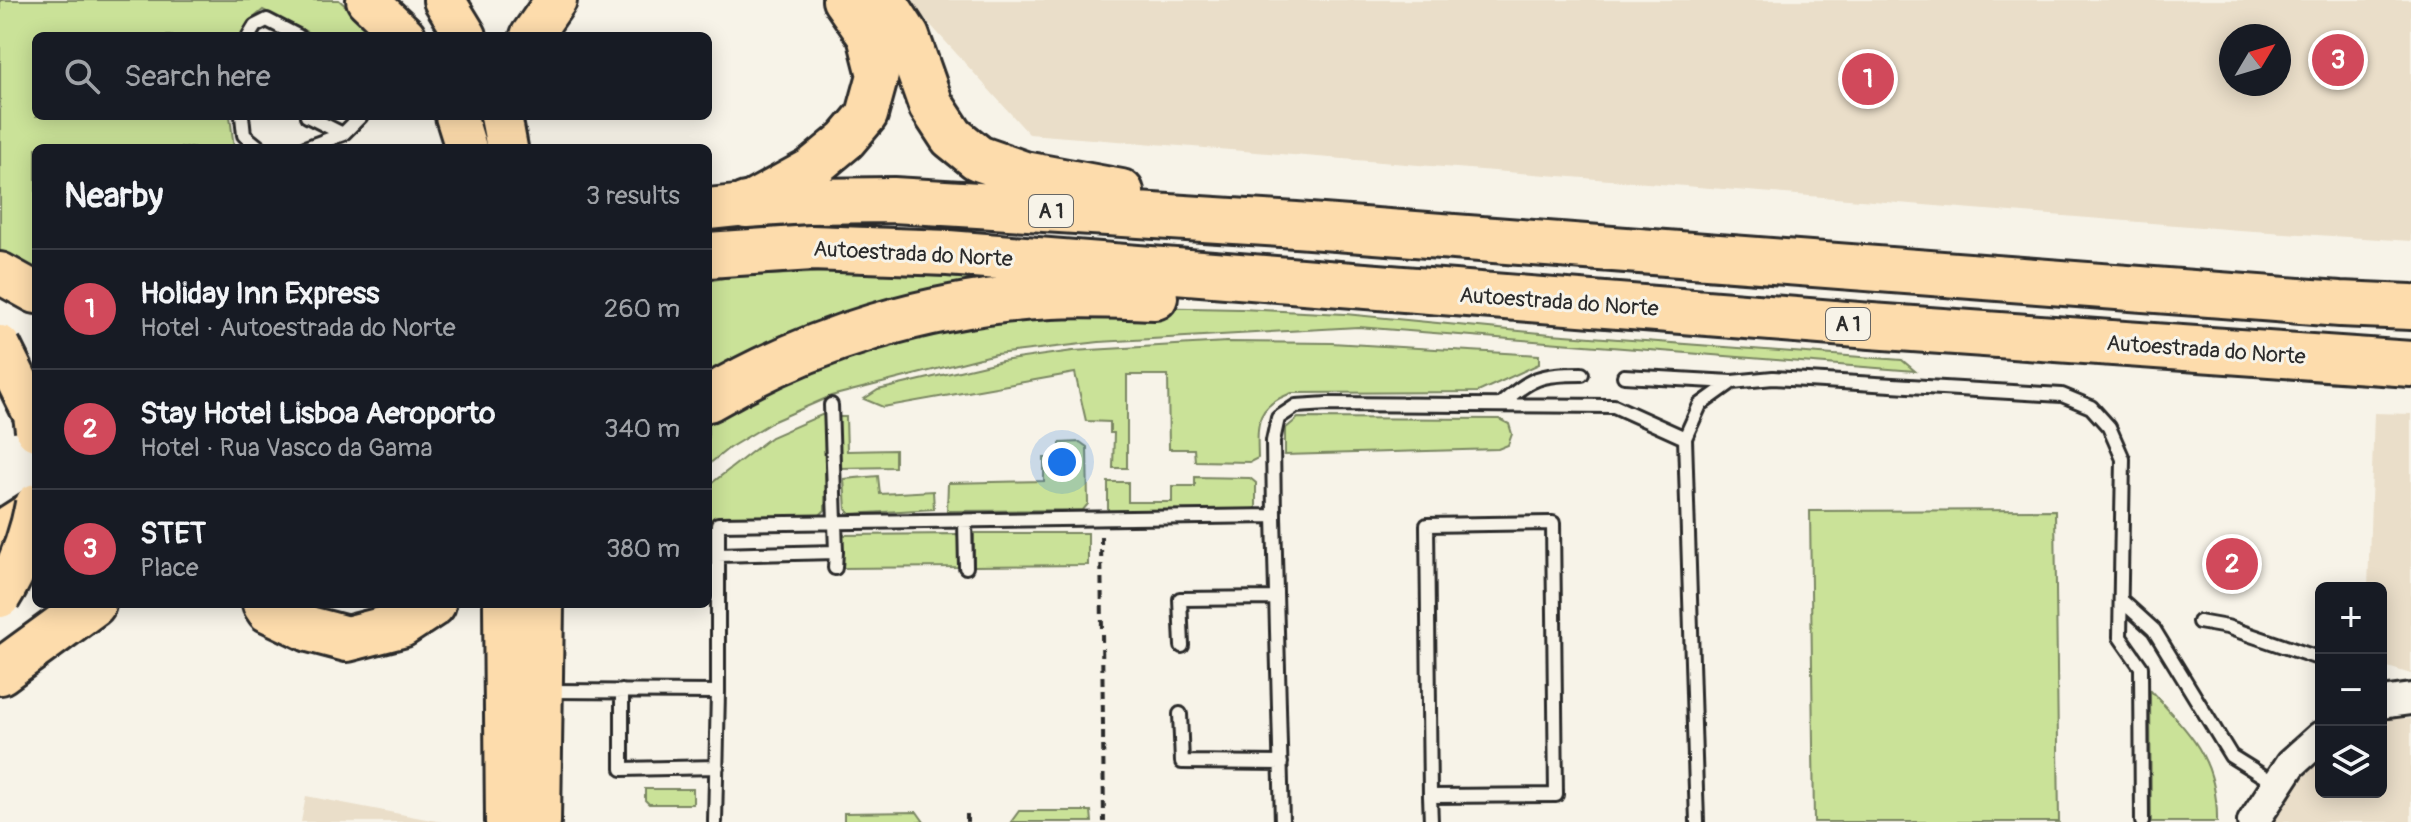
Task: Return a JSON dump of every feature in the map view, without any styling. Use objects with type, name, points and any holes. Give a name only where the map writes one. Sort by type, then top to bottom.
[{"type":"highway","points":[[367,0],[401,32]]},
{"type":"highway","points":[[404,0],[424,32]]},
{"type":"highway","points":[[444,0],[464,32]]},
{"type":"highway","points":[[534,32],[556,0]]},
{"type":"highway","points":[[727,207],[811,169],[846,140],[867,115],[878,75],[868,36],[843,0]]},
{"type":"highway","points":[[883,0],[907,37],[931,105],[952,137],[978,158],[1024,174],[1296,225]]},
{"type":"highway","name":"A 1","points":[[727,207],[807,201],[893,200],[1296,225],[2411,307]]},
{"type":"highway","name":"Autoestrada do Norte","points":[[712,255],[811,248],[884,250],[2411,364]]},
{"type":"highway","points":[[0,273],[32,291]]},
{"type":"highway","points":[[712,397],[785,359],[904,318],[1051,296],[1178,297],[1223,294],[1286,279]]},
{"type":"highway","points":[[0,346],[32,411]]},
{"type":"highway","points":[[0,376],[32,364]]},
{"type":"highway","points":[[0,532],[32,509]]},
{"type":"highway","points":[[0,597],[32,526]]},
{"type":"highway","points":[[0,672],[88,608]]},
{"type":"highway","points":[[268,608],[309,629],[347,639],[401,625],[427,608]]},
{"type":"highway","points":[[504,608],[503,762],[506,822]]},
{"type":"highway","points":[[540,822],[543,608]]},
{"type":"highway","points":[[497,822],[503,762]]},
{"type":"street","points":[[2387,702],[2411,699]]},
{"type":"street","points":[[2253,822],[2291,764],[2315,742]]},
{"type":"lane","points":[[251,32],[255,26],[267,20],[290,32]]},
{"type":"lane","points":[[242,120],[244,135],[255,144]]},
{"type":"lane","points":[[315,120],[343,134]]},
{"type":"lane","points":[[316,144],[343,134],[357,120]]},
{"type":"lane","points":[[1500,405],[1522,385],[1548,374],[1582,374]]},
{"type":"lane","points":[[1624,376],[1732,382],[1773,378],[2062,395],[2091,407],[2109,427],[2123,459],[2120,637],[2141,667],[2142,822]]},
{"type":"lane","points":[[1697,822],[1685,438],[1700,405],[1732,382]]},
{"type":"lane","points":[[831,405],[835,568]]},
{"type":"lane","points":[[1282,822],[1273,441],[1278,418],[1296,406],[1614,406],[1685,438]]},
{"type":"lane","points":[[715,822],[718,524],[1274,516]]},
{"type":"lane","points":[[965,521],[966,567]]},
{"type":"lane","points":[[1430,796],[1556,795],[1553,523],[1427,525],[1430,796],[1431,822]]},
{"type":"lane","points":[[718,555],[836,552]]},
{"type":"lane","points":[[1182,646],[1180,599],[1276,598]]},
{"type":"lane","points":[[2121,600],[2154,630],[2231,756],[2276,784]]},
{"type":"lane","points":[[2199,622],[2227,627],[2315,657]]},
{"type":"lane","points":[[540,691],[718,692]]},
{"type":"lane","points":[[622,691],[622,769],[717,767]]},
{"type":"lane","points":[[1180,714],[1182,762],[1281,763]]},
{"type":"path","points":[[1101,519],[1104,822]]},
{"type":"path","points":[[967,811],[967,822]]},
{"type":"shaded area","points":[[908,0],[2411,0],[2411,241],[1029,134]]},
{"type":"shaded area","points":[[2374,413],[2411,414],[2411,674],[2387,667],[2387,582],[2368,582]]},
{"type":"shaded area","points":[[2387,718],[2411,719],[2411,822],[2271,822],[2296,785],[2315,765],[2315,798],[2387,798]]},
{"type":"shaded area","points":[[306,796],[442,822],[301,822]]},
{"type":"green space","points":[[0,0],[339,0],[375,32],[307,32],[263,10],[242,32],[32,32],[32,120],[230,120],[234,144],[32,144],[32,268],[0,252]]},
{"type":"green space","points":[[850,271],[1090,286],[712,384],[712,280]]},
{"type":"green space","points":[[1087,306],[1241,309],[1345,314],[1551,334],[1902,360],[1915,371],[1358,327],[1099,342],[996,354],[831,396],[774,421],[712,462],[712,411],[838,350]]},
{"type":"green space","points":[[1227,342],[1331,343],[1539,355],[1539,364],[1478,392],[1292,393],[1265,410],[1259,425],[1258,458],[1250,462],[1195,461],[1194,449],[1169,449],[1168,375],[1127,375],[1127,468],[1113,468],[1114,433],[1110,433],[1110,422],[1086,421],[1075,373],[883,407],[864,399],[878,390],[1002,361],[1073,351]]},
{"type":"green space","points":[[826,413],[825,510],[818,517],[712,520],[712,483],[771,437]]},
{"type":"green space","points":[[838,417],[846,417],[847,451],[895,450],[895,467],[839,468]]},
{"type":"green space","points":[[1298,418],[1499,419],[1509,424],[1512,434],[1508,445],[1498,449],[1285,455],[1285,429]]},
{"type":"green space","points":[[1080,442],[1087,447],[1088,504],[1083,510],[947,511],[948,483],[1044,481],[1044,458],[1060,458],[1060,443]]},
{"type":"green space","points":[[878,476],[880,494],[933,491],[934,509],[850,514],[846,509],[844,479]]},
{"type":"green space","points":[[1195,477],[1250,478],[1256,483],[1256,508],[1250,512],[1108,514],[1108,482],[1128,482],[1128,502],[1172,502],[1172,486],[1195,486]]},
{"type":"green space","points":[[2055,510],[2059,822],[1814,822],[1810,511]]},
{"type":"green space","points":[[974,533],[1088,533],[1088,565],[974,566]]},
{"type":"green space","points":[[958,534],[958,567],[843,568],[842,535]]},
{"type":"green space","points":[[2150,690],[2199,748],[2213,781],[2217,822],[2151,822]]},
{"type":"green space","points":[[645,789],[693,789],[693,804],[649,804],[645,800]]},
{"type":"green space","points":[[1019,811],[1091,811],[1092,822],[1011,822]]},
{"type":"green space","points":[[917,812],[924,822],[844,822],[844,813]]},
{"type":"place","name":"STET","points":[[2338,60]]},
{"type":"place","name":"Holiday Inn Express","points":[[1868,79]]},
{"type":"place","name":"Stay Hotel Lisboa Aeroporto","points":[[2232,564]]}]
